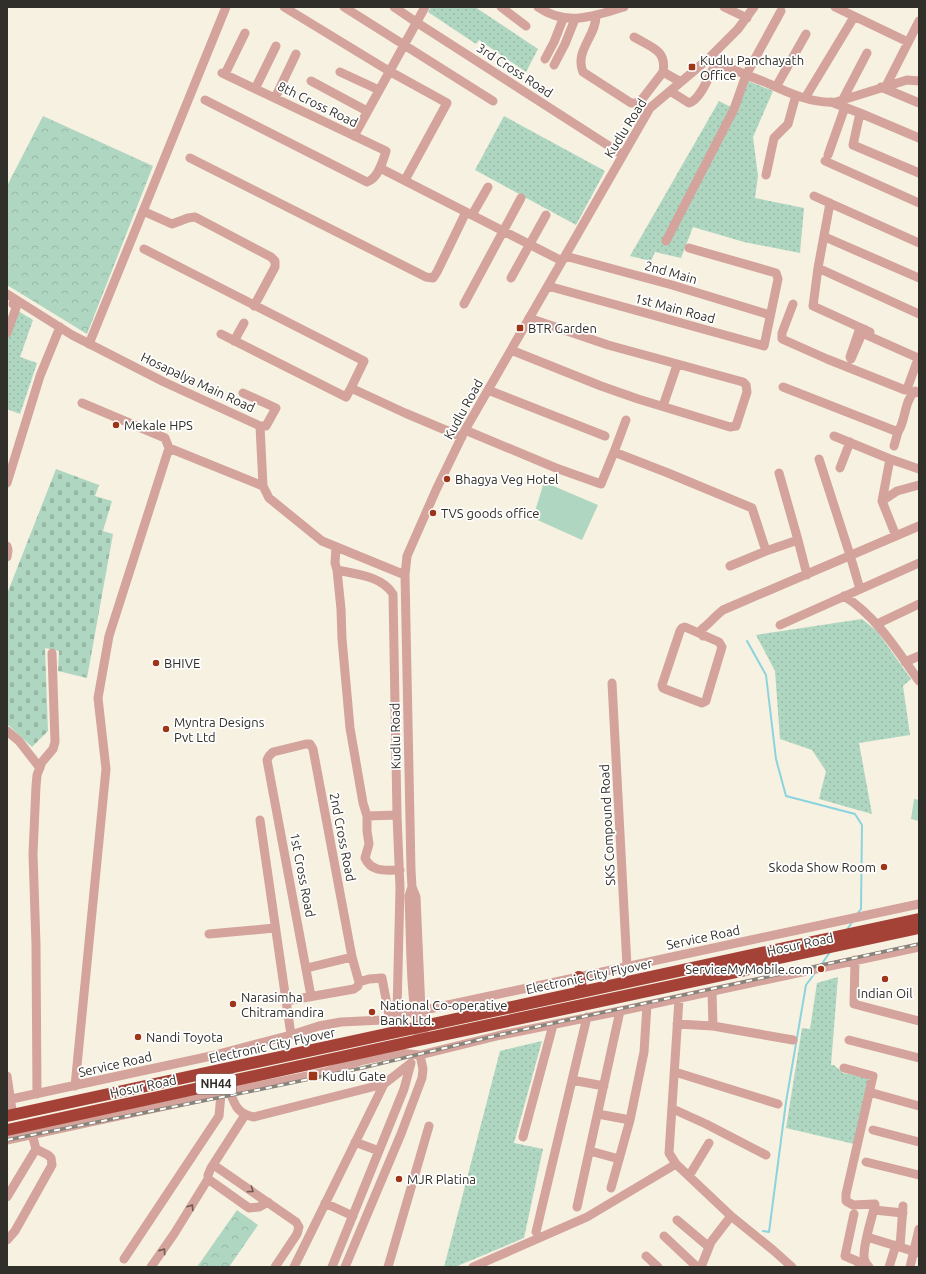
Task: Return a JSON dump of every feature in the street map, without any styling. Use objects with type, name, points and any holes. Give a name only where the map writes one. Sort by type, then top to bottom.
[{"type":"highway","name":"Hosur Road","points":[[9,1107],[580,982],[919,917]]},
{"type":"highway","name":"Electronic City Flyover","points":[[9,1107],[919,917]]},
{"type":"highway","name":"Electronic City Flyover","points":[[7,1124],[919,928]]},
{"type":"highway","name":"Hosur Road","points":[[7,1130],[202,1092],[422,1039],[919,933]]},
{"type":"street","points":[[89,344],[226,7]]},
{"type":"street","points":[[284,7],[389,71],[447,103],[404,180]]},
{"type":"street","points":[[344,7],[494,101]]},
{"type":"street","name":"3rd Cross Road","points":[[394,7],[623,155]]},
{"type":"street","points":[[354,136],[425,7]]},
{"type":"street","points":[[501,7],[526,26]]},
{"type":"street","points":[[538,7],[553,16],[563,19],[575,19],[596,15],[618,8]]},
{"type":"street","points":[[724,7],[747,18]]},
{"type":"street","name":"Kudlu Road","points":[[419,1017],[413,990],[409,896],[412,884],[405,575],[407,556],[463,434],[650,108],[681,82],[712,61],[738,30],[754,7]]},
{"type":"street","points":[[835,7],[908,42]]},
{"type":"street","points":[[666,242],[734,109],[746,75],[781,11]]},
{"type":"street","points":[[596,15],[596,23],[582,54],[581,67],[583,72],[631,103],[637,103],[643,98],[663,72],[665,64],[660,52],[634,38]]},
{"type":"street","points":[[766,175],[774,138],[788,124],[801,97],[854,17]]},
{"type":"street","points":[[545,59],[554,42],[563,19]]},
{"type":"street","points":[[554,65],[565,44],[575,19]]},
{"type":"street","points":[[884,86],[919,21]]},
{"type":"street","name":"8th Cross Road","points":[[245,33],[223,73],[386,151],[380,168]]},
{"type":"street","points":[[776,87],[806,34]]},
{"type":"street","points":[[255,89],[276,46]]},
{"type":"street","points":[[867,53],[844,103],[826,158],[919,203]]},
{"type":"street","points":[[275,98],[296,54]]},
{"type":"street","points":[[670,91],[689,103],[694,102],[699,96],[712,61],[801,97],[819,102],[844,103],[860,112],[919,138]]},
{"type":"street","points":[[340,72],[379,90]]},
{"type":"street","points":[[663,72],[681,82]]},
{"type":"street","points":[[844,103],[884,86],[907,80],[919,81]]},
{"type":"street","points":[[311,81],[367,111]]},
{"type":"street","points":[[884,86],[919,103]]},
{"type":"street","points":[[205,100],[367,182],[371,181],[380,168]]},
{"type":"street","points":[[860,112],[853,145],[919,173]]},
{"type":"street","points":[[190,158],[426,277],[432,278],[437,272],[469,213],[488,187]]},
{"type":"street","name":"2nd Main","points":[[380,168],[529,244],[563,259],[672,285],[770,315]]},
{"type":"street","points":[[814,196],[919,243]]},
{"type":"street","points":[[464,304],[521,198]]},
{"type":"street","points":[[793,304],[782,333],[782,339],[905,390],[918,362],[916,357],[861,332],[813,306],[818,268],[825,237],[830,203]]},
{"type":"street","points":[[143,211],[172,224],[195,217],[271,257],[275,261],[275,266],[254,306]]},
{"type":"street","points":[[510,278],[546,215]]},
{"type":"street","points":[[825,237],[919,278]]},
{"type":"street","points":[[689,248],[776,273],[778,279],[770,315]]},
{"type":"street","points":[[144,249],[364,361],[346,397],[221,334]]},
{"type":"street","points":[[818,268],[919,314]]},
{"type":"street","name":"1st Main Road","points":[[548,286],[764,346],[770,315]]},
{"type":"street","points":[[7,333],[16,308],[13,304],[11,296]]},
{"type":"street","name":"Hosapalya Main Road","points":[[11,296],[89,344],[164,382],[260,426],[263,486]]},
{"type":"street","points":[[511,350],[638,399],[730,427],[736,426],[746,392],[746,385],[743,382],[608,345],[529,318]]},
{"type":"street","points":[[234,341],[244,323]]},
{"type":"street","points":[[7,483],[40,376],[60,327]]},
{"type":"street","points":[[861,332],[919,354]]},
{"type":"street","points":[[849,368],[861,332]]},
{"type":"street","points":[[663,406],[677,365]]},
{"type":"street","points":[[783,387],[898,432]]},
{"type":"street","points":[[351,388],[405,413],[601,484],[626,420]]},
{"type":"street","points":[[488,390],[604,436]]},
{"type":"street","points":[[894,446],[898,432],[902,427],[910,395],[915,391],[919,393]]},
{"type":"street","points":[[243,393],[276,408],[266,426],[260,426]]},
{"type":"street","points":[[75,1086],[106,769],[98,698],[109,636],[169,448],[165,438],[82,403]]},
{"type":"street","points":[[834,436],[919,469]]},
{"type":"street","points":[[840,468],[850,442]]},
{"type":"street","points":[[169,448],[263,486],[271,499],[322,541],[405,575]]},
{"type":"street","points":[[614,452],[752,508],[766,551]]},
{"type":"street","points":[[819,459],[860,589]]},
{"type":"street","points":[[890,459],[882,501],[896,536]]},
{"type":"street","points":[[779,473],[807,575]]},
{"type":"street","points":[[882,501],[897,491],[919,485]]},
{"type":"street","points":[[703,636],[718,642],[722,647],[706,700],[702,703],[665,689],[662,685],[682,628],[703,636],[709,634],[708,624],[713,617],[723,610],[919,526]]},
{"type":"street","points":[[730,566],[798,540]]},
{"type":"street","points":[[7,546],[7,557]]},
{"type":"street","points":[[336,547],[335,563],[338,570],[342,639],[350,728],[363,803],[367,816],[369,844],[366,858],[371,867],[378,870],[400,870]]},
{"type":"street","points":[[780,625],[919,563]]},
{"type":"street","points":[[338,570],[384,583],[392,594],[397,815],[400,870],[397,1011]]},
{"type":"street","points":[[844,596],[877,624],[919,681]]},
{"type":"street","points":[[877,624],[919,604]]},
{"type":"street","points":[[37,1094],[36,945],[33,854],[37,775],[42,762],[53,749],[56,742],[52,653]]},
{"type":"street","points":[[905,662],[919,656]]},
{"type":"street","name":"SKS Compound Road","points":[[612,683],[627,966]]},
{"type":"street","points":[[7,732],[19,741],[40,768]]},
{"type":"street","name":"2nd Cross Road","points":[[267,760],[274,752],[306,744],[310,744],[313,749],[352,957],[359,982]]},
{"type":"street","name":"1st Cross Road","points":[[267,760],[311,996]]},
{"type":"street","points":[[367,816],[397,815]]},
{"type":"street","points":[[260,820],[291,1035]]},
{"type":"street","points":[[400,881],[412,884]]},
{"type":"street","name":"Kudlu Road","points":[[412,884],[416,896],[419,1017]]},
{"type":"street","name":"Service Road","points":[[580,982],[627,966],[919,904]]},
{"type":"street","points":[[209,934],[276,928]]},
{"type":"street","points":[[226,1093],[234,1105],[248,1116],[254,1117],[384,1084],[420,1055],[494,1037],[588,1017],[620,1012],[919,947]]},
{"type":"street","points":[[307,968],[352,957]]},
{"type":"street","points":[[855,960],[854,1004],[919,1021]]},
{"type":"street","points":[[286,1001],[354,989],[358,986],[359,982],[369,979],[382,978],[389,1015]]},
{"type":"street","points":[[369,1020],[389,1015],[397,1011],[407,1002],[413,990]]},
{"type":"street","points":[[712,992],[713,1026]]},
{"type":"street","points":[[679,999],[669,1153],[676,1164],[731,1216],[773,1250],[785,1265]]},
{"type":"street","points":[[611,1188],[630,1120],[644,1052],[647,1005]]},
{"type":"street","points":[[577,1207],[620,1012]]},
{"type":"street","points":[[369,1020],[419,1017],[422,1039]]},
{"type":"street","points":[[536,1232],[588,1017]]},
{"type":"street","name":"Service Road","points":[[9,1107],[37,1094],[211,1056],[319,1026],[341,1022],[369,1020]]},
{"type":"street","points":[[677,1024],[713,1026],[793,1040]]},
{"type":"street","points":[[523,1137],[553,1025]]},
{"type":"street","points":[[849,1040],[919,1058]]},
{"type":"street","name":"Hosur Road","points":[[7,1140],[202,1092],[226,1093],[325,1072],[364,1060],[398,1053],[420,1055]]},
{"type":"street","points":[[346,1267],[401,1134],[422,1078],[423,1069],[420,1055]]},
{"type":"street","points":[[332,1267],[404,1089],[411,1063]]},
{"type":"street","points":[[844,1068],[873,1076],[846,1194],[846,1201],[853,1205],[875,1204],[864,1256],[866,1264],[869,1267]]},
{"type":"street","points":[[675,1072],[778,1104]]},
{"type":"street","points":[[7,1076],[9,1107]]},
{"type":"street","points":[[572,1080],[604,1086]]},
{"type":"street","points":[[294,1267],[384,1084]]},
{"type":"street","points":[[869,1092],[919,1106]]},
{"type":"street","points":[[124,1259],[219,1116],[226,1093]]},
{"type":"street","points":[[673,1109],[766,1155]]},
{"type":"street","points":[[598,1114],[630,1120]]},
{"type":"street","points":[[208,1179],[213,1178],[248,1116]]},
{"type":"street","points":[[151,1267],[174,1234],[208,1179],[211,1168],[248,1116]]},
{"type":"street","points":[[388,1267],[429,1126]]},
{"type":"street","points":[[873,1130],[919,1142]]},
{"type":"street","points":[[7,1240],[15,1231],[52,1165],[51,1158],[36,1148],[32,1134]]},
{"type":"street","points":[[355,1142],[379,1151]]},
{"type":"street","points":[[689,1176],[709,1143]]},
{"type":"street","points":[[7,1196],[36,1148]]},
{"type":"street","points":[[590,1151],[619,1159]]},
{"type":"street","points":[[866,1162],[919,1175]]},
{"type":"street","points":[[473,1267],[587,1217],[676,1164]]},
{"type":"street","points":[[218,1168],[296,1222],[300,1227],[275,1267]]},
{"type":"street","points":[[208,1179],[249,1208],[259,1207],[268,1202]]},
{"type":"street","points":[[325,1203],[353,1216]]},
{"type":"street","points":[[874,1210],[903,1210],[898,1246],[889,1267]]},
{"type":"street","points":[[854,1214],[845,1256],[859,1262],[860,1265],[858,1267]]},
{"type":"street","points":[[701,1267],[711,1242],[731,1216]]},
{"type":"street","points":[[677,1220],[709,1247]]},
{"type":"street","points":[[910,1267],[916,1252],[919,1229]]},
{"type":"street","points":[[664,1236],[697,1267]]},
{"type":"street","points":[[867,1237],[916,1252]]},
{"type":"street","points":[[646,1256],[658,1267]]},
{"type":"green space","points":[[431,7],[475,7],[538,49],[526,72],[479,40],[476,44],[428,12]]},
{"type":"green space","points":[[746,80],[773,91],[753,137],[758,176],[755,198],[804,208],[800,253],[744,242],[693,227],[681,258],[655,252],[651,261],[630,256],[719,101],[731,107]]},
{"type":"green space","points":[[43,116],[153,166],[87,334],[7,285],[7,186]]},
{"type":"green space","points":[[504,116],[605,171],[576,225],[475,170]]},
{"type":"green space","points":[[18,311],[33,320],[20,357],[37,363],[20,414],[7,409],[7,341]]},
{"type":"green space","points":[[56,469],[99,485],[95,496],[112,501],[103,531],[113,534],[87,678],[58,671],[59,651],[45,648],[48,731],[32,747],[7,724],[7,594]]},
{"type":"green space","points":[[544,482],[598,505],[582,540],[533,518]]},
{"type":"green space","points":[[862,619],[877,631],[911,679],[903,686],[910,735],[859,743],[872,814],[819,799],[826,771],[812,750],[780,739],[775,671],[756,635]]},
{"type":"green space","points":[[914,799],[919,800],[919,821],[911,819]]},
{"type":"green space","points":[[838,977],[831,1065],[834,1065],[843,1073],[869,1078],[854,1144],[786,1128],[802,1028],[810,1029],[817,983]]},
{"type":"green space","points":[[542,1041],[514,1143],[543,1149],[524,1238],[455,1267],[444,1267],[500,1051]]},
{"type":"green space","points":[[237,1210],[258,1225],[229,1267],[197,1267]]},
{"type":"waterway","points":[[747,641],[766,675],[776,759],[786,796],[855,814],[862,825],[861,909],[857,914]]},
{"type":"waterway","points":[[846,931],[853,921]]},
{"type":"waterway","points":[[821,965],[830,952]]},
{"type":"waterway","points":[[763,1231],[769,1232],[786,1102],[806,985],[815,973]]},
{"type":"railway","points":[[7,1140],[362,1068],[503,1034],[919,944]]},
{"type":"place","name":"Kudlu Panchayath Office","points":[[692,67]]},
{"type":"place","name":"BTR Garden","points":[[520,328]]},
{"type":"place","name":"Mekale HPS","points":[[116,425]]},
{"type":"place","name":"Bhagya Veg Hotel","points":[[447,479]]},
{"type":"place","name":"TVS goods office","points":[[433,513]]},
{"type":"place","name":"BHIVE","points":[[156,663]]},
{"type":"place","name":"Myntra Designs Pvt Ltd","points":[[166,729]]},
{"type":"place","name":"Skoda Show Room","points":[[884,867]]},
{"type":"place","name":"ServiceMyMobile.com","points":[[821,969]]},
{"type":"place","name":"Indian Oil","points":[[885,979]]},
{"type":"place","name":"Narasimha Chitramandira","points":[[233,1004]]},
{"type":"place","name":"National Co-operative Bank Ltd.","points":[[372,1012]]},
{"type":"place","name":"Nandi Toyota","points":[[138,1037]]},
{"type":"place","name":"Kudlu Gate","points":[[313,1076]]},
{"type":"place","name":"MJR Platina","points":[[399,1179]]}]
